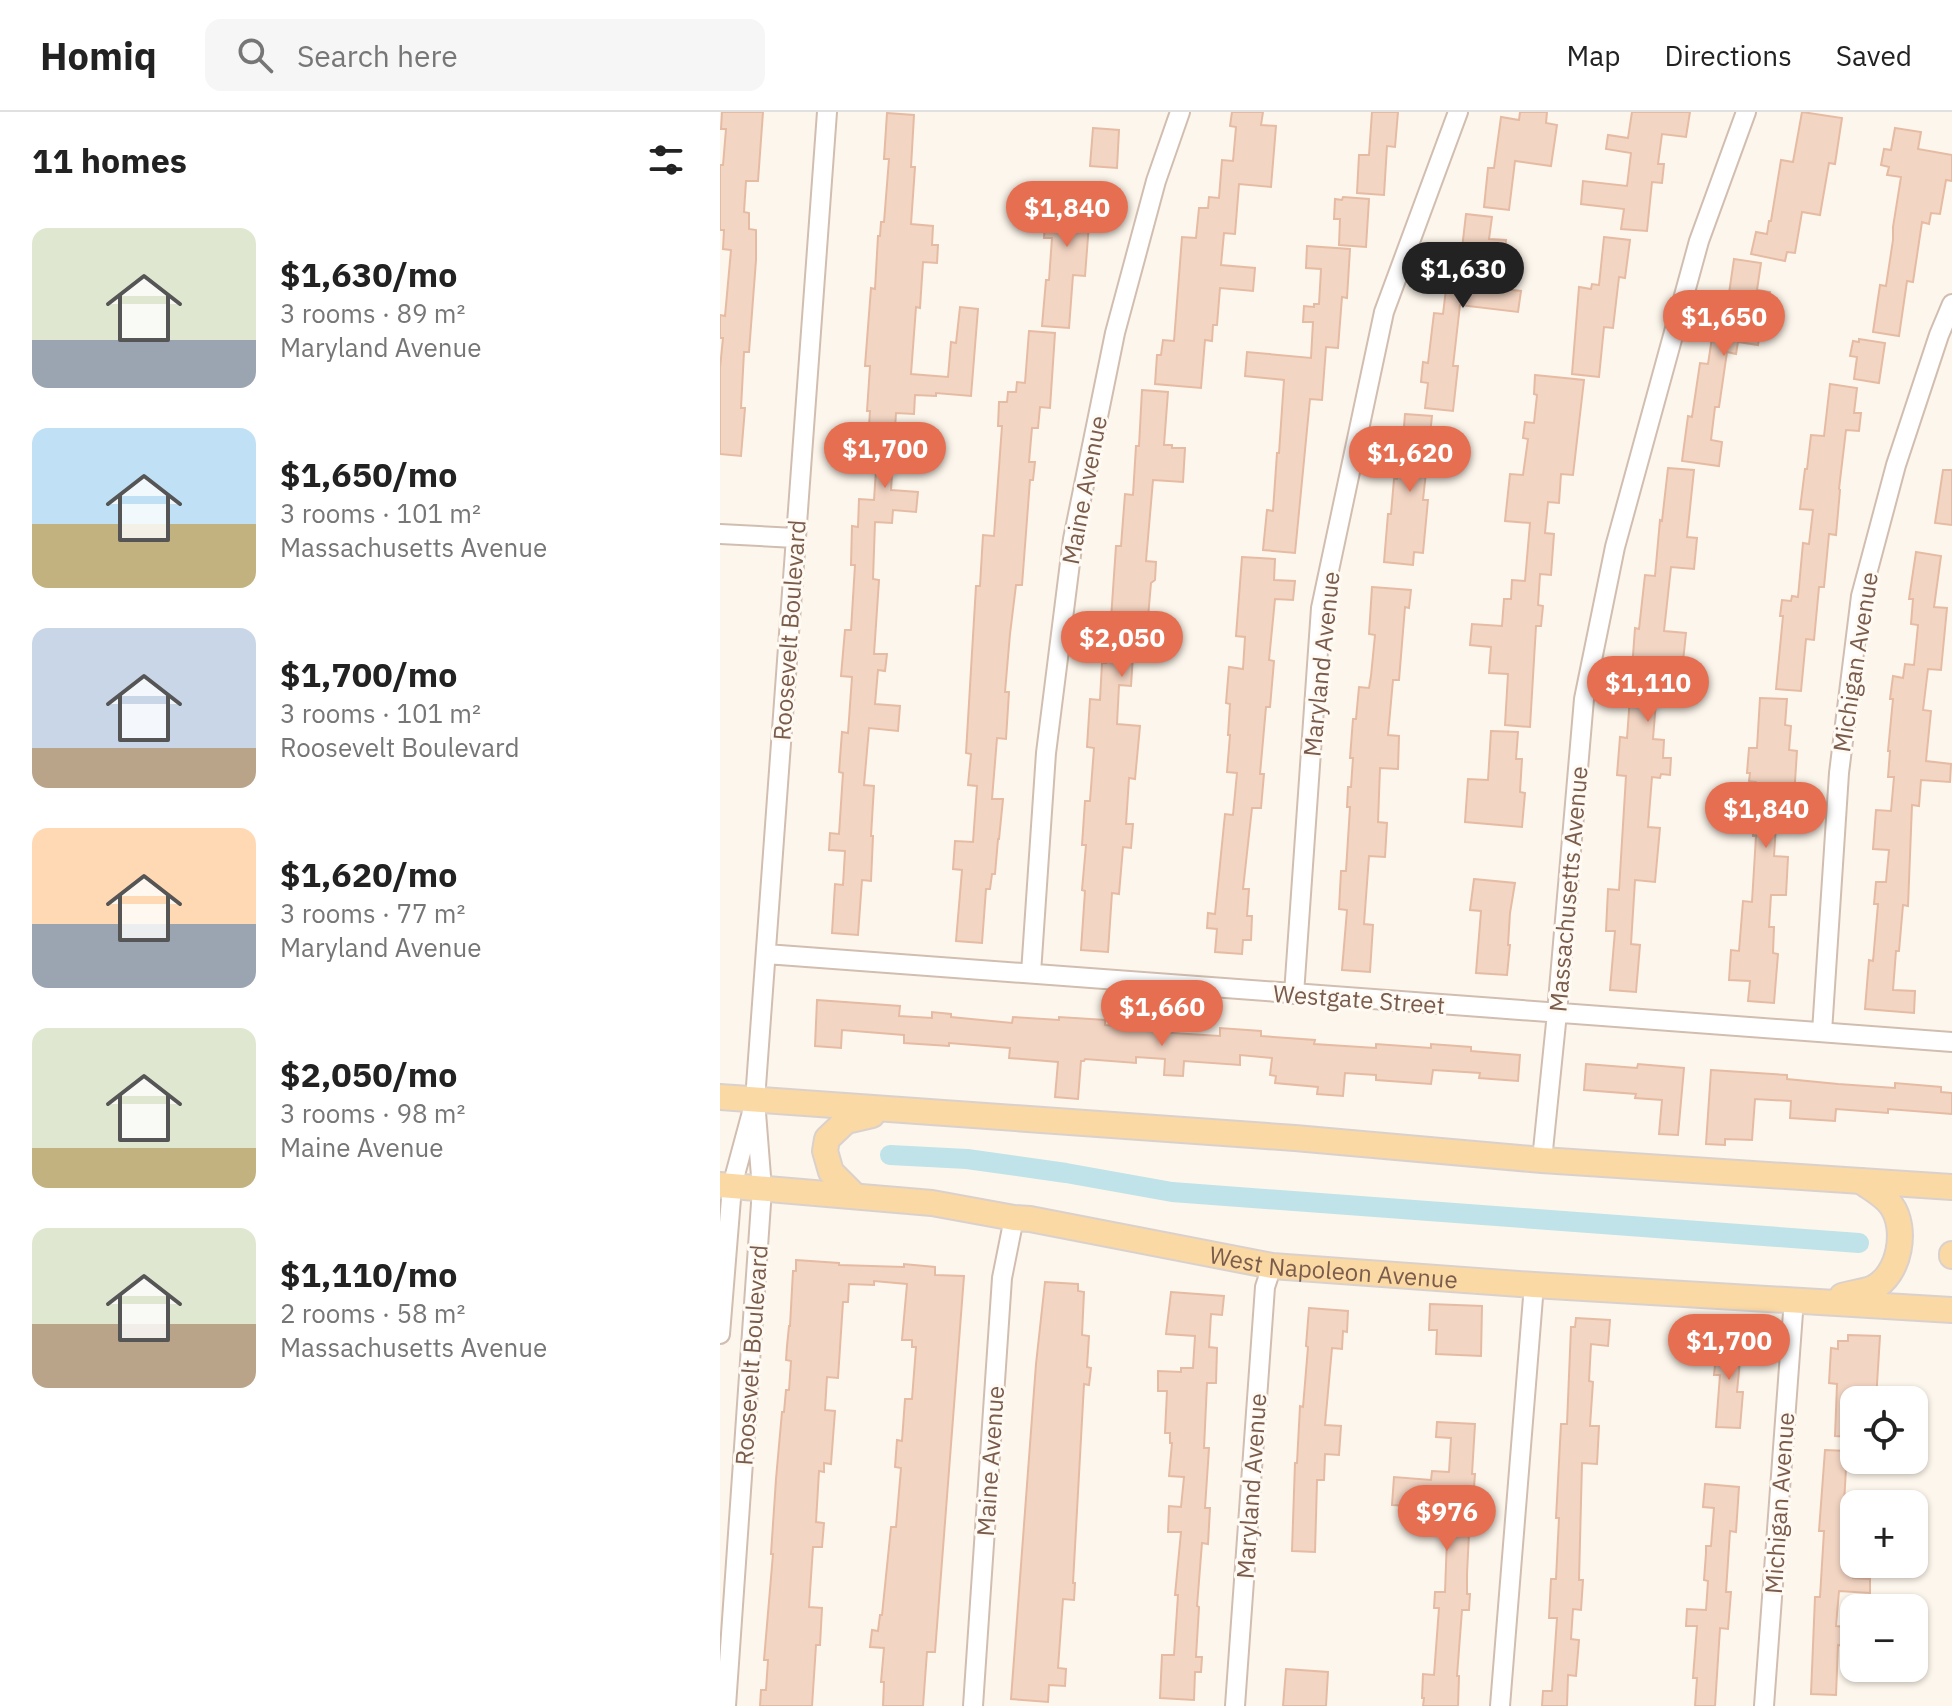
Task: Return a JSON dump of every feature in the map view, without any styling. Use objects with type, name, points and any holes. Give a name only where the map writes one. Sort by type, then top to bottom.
[{"type":"main road","points":[[720,1097],[1295,1138],[1542,1160],[1952,1187]]},
{"type":"main road","points":[[855,1196],[831,1172],[825,1151],[827,1139],[846,1121],[898,1110]]},
{"type":"main road","points":[[1820,1301],[1874,1288],[1892,1270],[1900,1248],[1899,1226],[1891,1205],[1861,1181]]},
{"type":"main road","name":"West Napoleon Avenue","points":[[726,1186],[932,1203],[1272,1266],[1952,1310]]},
{"type":"street","name":"Roosevelt Boulevard","points":[[726,1706],[762,1189],[755,1100],[827,112]]},
{"type":"street","name":"Maine Avenue","points":[[1031,973],[1046,753],[1073,539],[1115,333],[1156,181],[1180,112]]},
{"type":"street","name":"Maryland Avenue","points":[[1294,994],[1321,608],[1384,312],[1458,112]]},
{"type":"street","name":"Massachusetts Avenue","points":[[1542,1160],[1584,699],[1615,547],[1699,241],[1746,112]]},
{"type":"street","name":"Michigan Avenue","points":[[1822,1032],[1839,773],[1861,596],[1896,465],[1952,304]]},
{"type":"street","points":[[720,534],[795,538]]},
{"type":"street","name":"Westgate Street","points":[[766,954],[1952,1042]]},
{"type":"street","name":"Roosevelt Boulevard","points":[[720,1334],[726,1186],[755,1100]]},
{"type":"street","name":"Maine Avenue","points":[[973,1706],[1002,1278],[1014,1218]]},
{"type":"street","name":"Maryland Avenue","points":[[1235,1706],[1265,1287],[1272,1266]]},
{"type":"street","points":[[1500,1706],[1534,1285]]},
{"type":"street","name":"Michigan Avenue","points":[[1764,1706],[1794,1299]]},
{"type":"building","points":[[722,112],[763,112],[758,181],[746,181],[744,212],[749,213],[749,229],[756,230],[756,260],[749,352],[744,352],[741,408],[745,408],[741,456],[720,454],[723,338],[720,338],[720,315],[725,316],[731,250],[723,249],[724,230],[720,230],[720,165],[723,165],[726,129],[721,129]]},
{"type":"building","points":[[1232,112],[1263,112],[1261,125],[1276,126],[1271,187],[1239,184],[1235,234],[1224,233],[1221,265],[1255,268],[1253,291],[1220,288],[1217,325],[1213,325],[1212,341],[1205,340],[1201,388],[1155,384],[1157,355],[1161,355],[1163,340],[1174,341],[1182,237],[1196,238],[1199,208],[1208,208],[1209,197],[1219,198],[1222,160],[1233,161],[1236,127],[1230,126]]},
{"type":"building","points":[[1372,112],[1398,112],[1395,147],[1387,146],[1384,195],[1357,193],[1359,155],[1369,155]]},
{"type":"building","points":[[1520,112],[1547,112],[1546,123],[1557,125],[1551,166],[1515,161],[1509,210],[1484,207],[1488,168],[1494,168],[1501,117],[1519,120]]},
{"type":"building","points":[[1632,112],[1690,112],[1686,137],[1662,134],[1658,164],[1664,164],[1662,183],[1652,182],[1647,231],[1621,229],[1624,209],[1581,204],[1583,181],[1627,186],[1631,153],[1606,149],[1608,135],[1628,138]]},
{"type":"building","points":[[1802,112],[1842,118],[1835,164],[1829,163],[1820,215],[1802,212],[1795,253],[1787,252],[1785,261],[1751,254],[1756,232],[1767,234],[1781,160],[1793,162]]},
{"type":"building","points":[[887,113],[914,115],[911,167],[915,167],[911,224],[933,226],[932,245],[938,245],[937,263],[923,262],[911,374],[948,377],[951,342],[956,343],[960,307],[978,309],[971,396],[915,395],[914,414],[896,413],[891,490],[918,492],[916,512],[893,510],[892,523],[875,522],[873,579],[879,580],[874,654],[887,654],[885,671],[878,670],[875,704],[900,706],[898,731],[869,728],[864,785],[874,786],[871,881],[862,880],[858,935],[832,933],[835,884],[843,885],[845,851],[829,850],[830,833],[839,834],[842,732],[848,733],[852,677],[841,676],[845,630],[851,630],[855,565],[851,565],[852,526],[858,527],[859,499],[874,500],[876,470],[866,470],[870,366],[865,366],[871,288],[875,289],[878,236],[881,222],[884,222],[889,159],[884,159]]},
{"type":"building","points":[[1093,128],[1119,130],[1117,168],[1090,166]]},
{"type":"building","points":[[1895,128],[1921,132],[1918,149],[1952,155],[1952,181],[1946,180],[1940,214],[1931,213],[1929,224],[1922,222],[1913,282],[1907,281],[1899,336],[1873,332],[1880,285],[1886,286],[1901,177],[1887,175],[1889,167],[1881,165],[1884,149],[1891,150]]},
{"type":"building","points":[[1076,182],[1098,183],[1096,224],[1089,224],[1085,276],[1073,275],[1069,328],[1042,326],[1052,238],[1044,238],[1047,195],[1075,197]]},
{"type":"building","points":[[1343,197],[1369,199],[1366,247],[1339,245],[1340,219],[1334,219],[1335,199],[1342,200]]},
{"type":"building","points":[[1466,214],[1492,217],[1489,239],[1506,240],[1504,260],[1477,257],[1474,286],[1521,291],[1518,312],[1460,305],[1453,366],[1458,366],[1453,411],[1425,408],[1428,383],[1421,382],[1423,362],[1428,363],[1434,313],[1443,314],[1449,264],[1460,266]]},
{"type":"building","points":[[1604,237],[1630,240],[1625,278],[1619,277],[1613,328],[1604,327],[1599,377],[1572,374],[1579,287],[1591,289],[1592,284],[1599,285]]},
{"type":"building","points":[[1307,246],[1350,249],[1347,298],[1342,297],[1338,348],[1326,347],[1322,400],[1310,399],[1295,553],[1263,550],[1267,510],[1273,511],[1284,380],[1245,376],[1247,352],[1311,358],[1313,322],[1303,322],[1304,306],[1319,304],[1321,269],[1306,268]]},
{"type":"building","points":[[1734,259],[1761,263],[1757,290],[1770,292],[1766,314],[1763,314],[1758,345],[1738,342],[1736,354],[1727,352],[1711,440],[1722,442],[1719,466],[1682,461],[1700,363],[1708,364],[1716,312],[1726,314]]},
{"type":"building","points":[[1029,331],[1055,333],[1050,408],[1040,407],[1038,428],[1032,428],[1029,462],[1035,462],[1033,480],[1030,480],[1022,585],[1016,585],[1010,634],[1005,692],[1009,692],[1006,739],[997,738],[992,799],[1003,799],[995,874],[992,874],[990,889],[986,889],[982,943],[956,941],[962,870],[953,869],[955,841],[973,842],[977,786],[968,785],[971,754],[966,753],[976,586],[980,586],[983,535],[994,536],[1002,426],[998,426],[999,402],[1007,402],[1008,392],[1016,392],[1017,382],[1025,383]]},
{"type":"building","points":[[1859,339],[1885,343],[1879,383],[1854,379],[1857,357],[1850,356],[1853,341],[1859,342]]},
{"type":"building","points":[[1535,375],[1584,380],[1573,475],[1561,474],[1559,503],[1548,502],[1545,533],[1554,534],[1551,575],[1540,574],[1538,605],[1543,606],[1541,626],[1536,626],[1530,727],[1505,725],[1508,674],[1489,673],[1491,647],[1470,645],[1472,624],[1502,626],[1504,599],[1511,599],[1512,580],[1525,581],[1530,523],[1505,521],[1510,474],[1523,475],[1528,439],[1523,438],[1525,422],[1534,423],[1537,395],[1534,394]]},
{"type":"building","points":[[1830,384],[1857,388],[1854,413],[1861,413],[1859,431],[1846,430],[1836,535],[1829,534],[1824,587],[1819,587],[1814,640],[1806,639],[1801,691],[1776,689],[1782,600],[1791,601],[1792,596],[1798,597],[1803,543],[1809,544],[1813,510],[1800,509],[1811,435],[1824,436]]},
{"type":"building","points":[[1142,390],[1168,392],[1164,445],[1185,448],[1183,482],[1153,480],[1146,561],[1156,562],[1146,641],[1134,640],[1131,686],[1119,685],[1117,724],[1140,726],[1135,779],[1129,778],[1126,824],[1133,824],[1131,848],[1123,847],[1119,894],[1112,893],[1108,952],[1081,950],[1086,845],[1082,845],[1085,801],[1090,801],[1094,748],[1087,747],[1090,699],[1100,700],[1102,663],[1106,663],[1109,648],[1116,546],[1121,546],[1125,494],[1133,495]]},
{"type":"building","points":[[1405,414],[1432,416],[1423,500],[1428,500],[1423,553],[1414,552],[1413,565],[1384,562],[1394,479],[1397,479],[1398,464],[1401,464]]},
{"type":"building","points":[[1668,468],[1694,470],[1687,537],[1697,538],[1694,569],[1671,567],[1664,631],[1686,633],[1682,671],[1676,671],[1675,678],[1658,676],[1653,739],[1664,740],[1663,758],[1671,758],[1670,775],[1652,777],[1648,827],[1660,828],[1655,882],[1635,880],[1631,944],[1640,945],[1636,992],[1610,990],[1615,931],[1606,931],[1608,889],[1619,890],[1626,776],[1617,775],[1620,737],[1627,738],[1635,628],[1639,629],[1645,575],[1655,576]]},
{"type":"building","points":[[1943,470],[1952,470],[1952,525],[1935,523]]},
{"type":"building","points":[[1916,552],[1941,556],[1934,607],[1947,608],[1941,670],[1928,669],[1923,710],[1931,711],[1926,761],[1951,764],[1950,782],[1921,780],[1919,806],[1912,805],[1908,906],[1903,905],[1893,990],[1915,991],[1914,1013],[1865,1009],[1878,904],[1874,904],[1876,882],[1886,882],[1889,850],[1873,849],[1876,810],[1891,811],[1894,777],[1888,777],[1888,751],[1893,676],[1903,678],[1905,664],[1914,665],[1918,625],[1911,624],[1913,599],[1909,599]]},
{"type":"building","points":[[1242,557],[1275,559],[1274,580],[1295,581],[1293,600],[1275,599],[1269,660],[1274,661],[1260,774],[1264,774],[1261,808],[1252,808],[1243,889],[1249,889],[1247,916],[1252,916],[1251,940],[1243,940],[1242,954],[1215,952],[1217,929],[1207,928],[1208,913],[1215,914],[1225,814],[1233,815],[1237,773],[1227,772],[1230,704],[1226,703],[1229,667],[1243,669],[1245,637],[1236,636]]},
{"type":"building","points":[[1372,587],[1411,590],[1409,608],[1405,607],[1399,680],[1393,680],[1388,735],[1399,736],[1398,769],[1380,768],[1378,822],[1387,823],[1385,857],[1369,856],[1364,924],[1373,925],[1370,972],[1342,970],[1347,910],[1339,909],[1341,871],[1346,871],[1353,719],[1356,719],[1359,687],[1369,688],[1371,676],[1375,635],[1369,634]]},
{"type":"building","points":[[1760,698],[1787,699],[1785,725],[1791,726],[1789,750],[1797,751],[1794,797],[1790,797],[1788,826],[1776,825],[1774,856],[1788,857],[1786,895],[1771,895],[1769,927],[1774,927],[1773,953],[1778,954],[1774,1003],[1748,1001],[1750,981],[1729,980],[1731,950],[1739,951],[1743,901],[1752,902],[1756,782],[1749,781],[1750,773],[1747,773],[1749,748],[1757,748]]},
{"type":"building","points":[[1491,731],[1518,732],[1516,759],[1522,759],[1520,792],[1525,793],[1522,827],[1465,822],[1468,779],[1488,780]]},
{"type":"building","points":[[1474,879],[1515,883],[1507,975],[1476,973],[1481,911],[1470,910]]},
{"type":"building","points":[[817,1000],[900,1006],[899,1016],[932,1018],[932,1012],[1012,1023],[1013,1017],[1059,1020],[1059,1017],[1105,1020],[1105,1025],[1157,1029],[1157,1032],[1220,1036],[1220,1028],[1261,1031],[1261,1036],[1315,1040],[1314,1044],[1376,1048],[1376,1044],[1471,1047],[1471,1051],[1520,1055],[1518,1081],[1479,1078],[1480,1073],[1433,1070],[1431,1084],[1376,1080],[1376,1075],[1345,1073],[1343,1096],[1317,1094],[1318,1087],[1275,1083],[1276,1076],[1270,1075],[1272,1058],[1240,1055],[1240,1065],[1184,1061],[1183,1076],[1164,1075],[1165,1059],[1136,1057],[1136,1063],[1085,1059],[1081,1061],[1078,1099],[1055,1097],[1058,1062],[1009,1058],[1010,1048],[904,1043],[904,1035],[842,1030],[841,1048],[815,1046]]},
{"type":"building","points":[[1586,1064],[1684,1068],[1678,1135],[1659,1134],[1662,1100],[1635,1098],[1636,1094],[1584,1090]]},
{"type":"building","points":[[1711,1070],[1787,1075],[1787,1079],[1838,1084],[1895,1088],[1895,1083],[1941,1087],[1941,1092],[1952,1093],[1952,1114],[1836,1109],[1835,1121],[1790,1118],[1791,1101],[1755,1099],[1752,1140],[1725,1139],[1725,1145],[1706,1144]]},
{"type":"building","points":[[796,1260],[839,1265],[904,1267],[904,1264],[935,1267],[935,1275],[964,1276],[935,1652],[927,1652],[923,1706],[883,1706],[884,1682],[881,1682],[884,1648],[870,1647],[872,1630],[878,1631],[882,1615],[891,1527],[896,1527],[901,1468],[895,1467],[897,1440],[902,1441],[905,1399],[912,1399],[916,1347],[912,1347],[912,1340],[902,1340],[907,1284],[874,1281],[874,1285],[849,1284],[848,1302],[843,1302],[838,1378],[827,1377],[825,1410],[835,1411],[831,1464],[824,1463],[824,1472],[819,1471],[816,1522],[824,1523],[822,1547],[813,1547],[809,1607],[822,1608],[812,1706],[760,1706],[761,1690],[766,1690],[768,1660],[764,1660],[776,1479],[782,1412],[786,1390],[789,1390],[791,1361],[786,1360]]},
{"type":"building","points":[[1045,1282],[1078,1284],[1078,1291],[1084,1292],[1082,1335],[1089,1336],[1087,1367],[1091,1368],[1089,1385],[1084,1384],[1074,1600],[1063,1599],[1058,1668],[1066,1669],[1065,1686],[1049,1685],[1048,1702],[1011,1699]]},
{"type":"building","points":[[1171,1292],[1224,1296],[1222,1315],[1211,1314],[1209,1347],[1217,1348],[1216,1383],[1207,1383],[1204,1448],[1209,1448],[1205,1508],[1210,1508],[1208,1544],[1202,1543],[1196,1657],[1202,1657],[1201,1672],[1195,1672],[1194,1700],[1160,1698],[1162,1655],[1174,1655],[1178,1595],[1175,1595],[1181,1532],[1168,1532],[1169,1506],[1181,1507],[1184,1477],[1169,1476],[1172,1443],[1170,1433],[1165,1433],[1167,1391],[1158,1391],[1158,1371],[1181,1372],[1181,1368],[1193,1368],[1195,1336],[1166,1334]]},
{"type":"building","points":[[1430,1304],[1482,1306],[1481,1356],[1436,1354],[1437,1330],[1429,1330]]},
{"type":"building","points":[[1309,1308],[1348,1311],[1342,1349],[1332,1348],[1325,1425],[1341,1426],[1339,1455],[1325,1454],[1324,1480],[1317,1480],[1315,1552],[1292,1551],[1295,1463],[1300,1406],[1303,1407]]},
{"type":"building","points":[[1576,1318],[1610,1320],[1608,1346],[1591,1344],[1589,1381],[1593,1382],[1590,1426],[1599,1426],[1597,1464],[1582,1463],[1579,1580],[1583,1580],[1581,1610],[1573,1609],[1571,1639],[1579,1640],[1576,1676],[1568,1675],[1567,1706],[1542,1706],[1543,1691],[1552,1691],[1557,1618],[1549,1618],[1551,1579],[1556,1579],[1561,1424],[1567,1424],[1571,1327],[1575,1327]]},
{"type":"building","points":[[1848,1335],[1880,1336],[1877,1386],[1840,1386],[1840,1436],[1835,1436],[1837,1384],[1829,1383],[1831,1348],[1838,1349],[1838,1341],[1848,1341]]},
{"type":"building","points":[[1718,1336],[1742,1339],[1737,1392],[1743,1392],[1740,1428],[1716,1427],[1720,1375],[1714,1375]]},
{"type":"building","points":[[1437,1422],[1475,1424],[1472,1474],[1475,1474],[1467,1574],[1467,1594],[1470,1594],[1469,1610],[1462,1610],[1458,1706],[1423,1706],[1422,1698],[1423,1674],[1434,1675],[1439,1608],[1434,1608],[1435,1592],[1445,1592],[1448,1511],[1392,1505],[1394,1477],[1431,1480],[1432,1471],[1449,1472],[1451,1438],[1436,1437]]},
{"type":"building","points":[[1825,1450],[1840,1451],[1840,1474],[1846,1474],[1845,1490],[1840,1490],[1840,1578],[1870,1579],[1870,1593],[1839,1591],[1836,1626],[1840,1626],[1840,1645],[1836,1695],[1811,1694],[1815,1597],[1820,1597],[1824,1531],[1819,1531]]},
{"type":"building","points":[[1705,1484],[1739,1487],[1736,1532],[1730,1531],[1726,1592],[1731,1592],[1728,1629],[1720,1628],[1715,1706],[1695,1706],[1697,1678],[1693,1678],[1697,1626],[1686,1626],[1687,1609],[1706,1610],[1706,1546],[1711,1546],[1714,1508],[1703,1507]]},
{"type":"building","points":[[1286,1669],[1328,1672],[1326,1706],[1283,1706]]},
{"type":"waterway","points":[[890,1155],[967,1159],[1172,1192],[1859,1243]]}]
